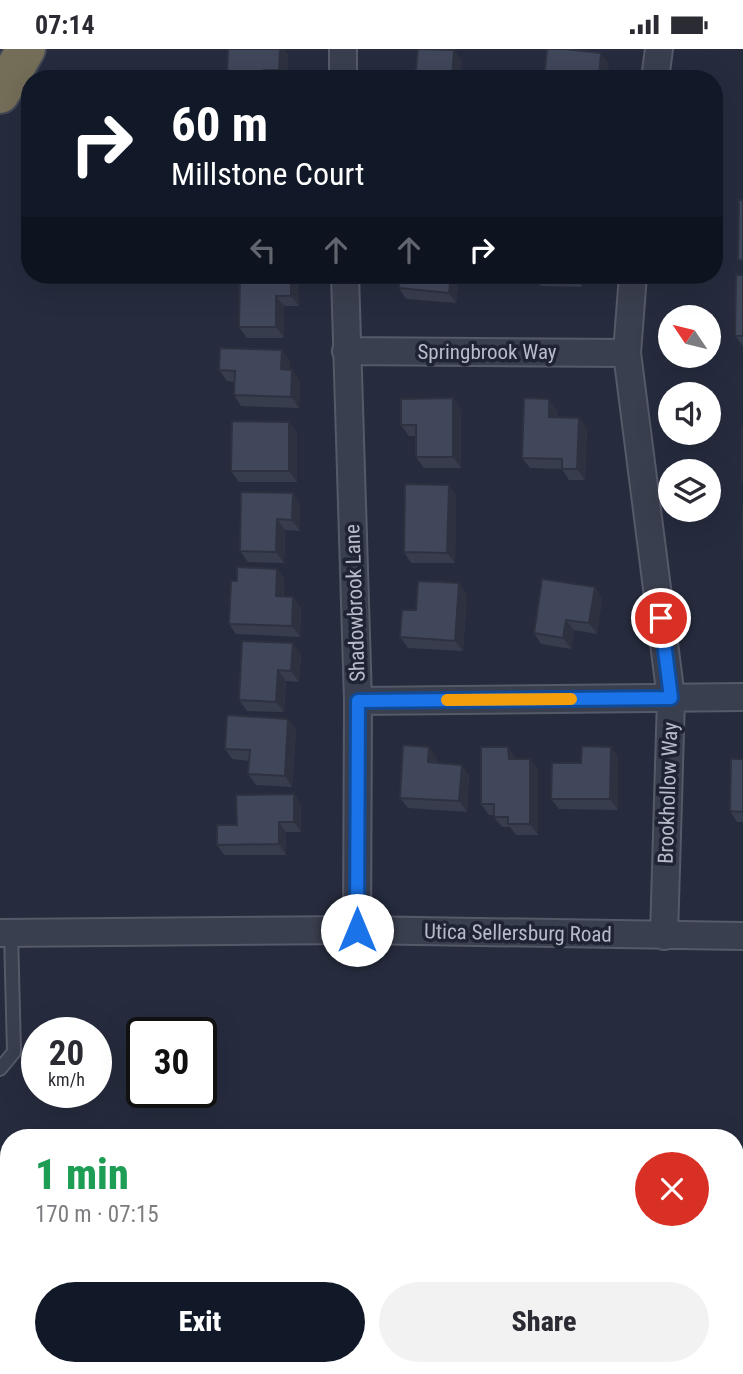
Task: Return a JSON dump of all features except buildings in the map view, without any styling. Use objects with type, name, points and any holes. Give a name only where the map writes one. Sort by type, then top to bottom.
[{"type":"highway","points":[[0,94],[26,49]]},
{"type":"street","points":[[343,49],[343,70]]},
{"type":"street","points":[[656,70],[659,49]]},
{"type":"street","name":"Shadowbrook Lane","points":[[345,284],[358,701],[357,930]]},
{"type":"street","name":"Brookhollow Way","points":[[633,284],[627,353],[671,698],[664,936]]},
{"type":"street","name":"Springbrook Way","points":[[346,351],[627,353]]},
{"type":"street","points":[[358,701],[743,697]]},
{"type":"street","name":"Utica Sellersburg Road","points":[[6,933],[357,930],[743,936]]},
{"type":"lane","points":[[0,1069],[14,1052],[6,933]]},
{"type":"slow traffic","points":[[447,700],[571,699]]},
{"type":"route","points":[[357,930],[358,701],[671,698],[661,618]]}]
